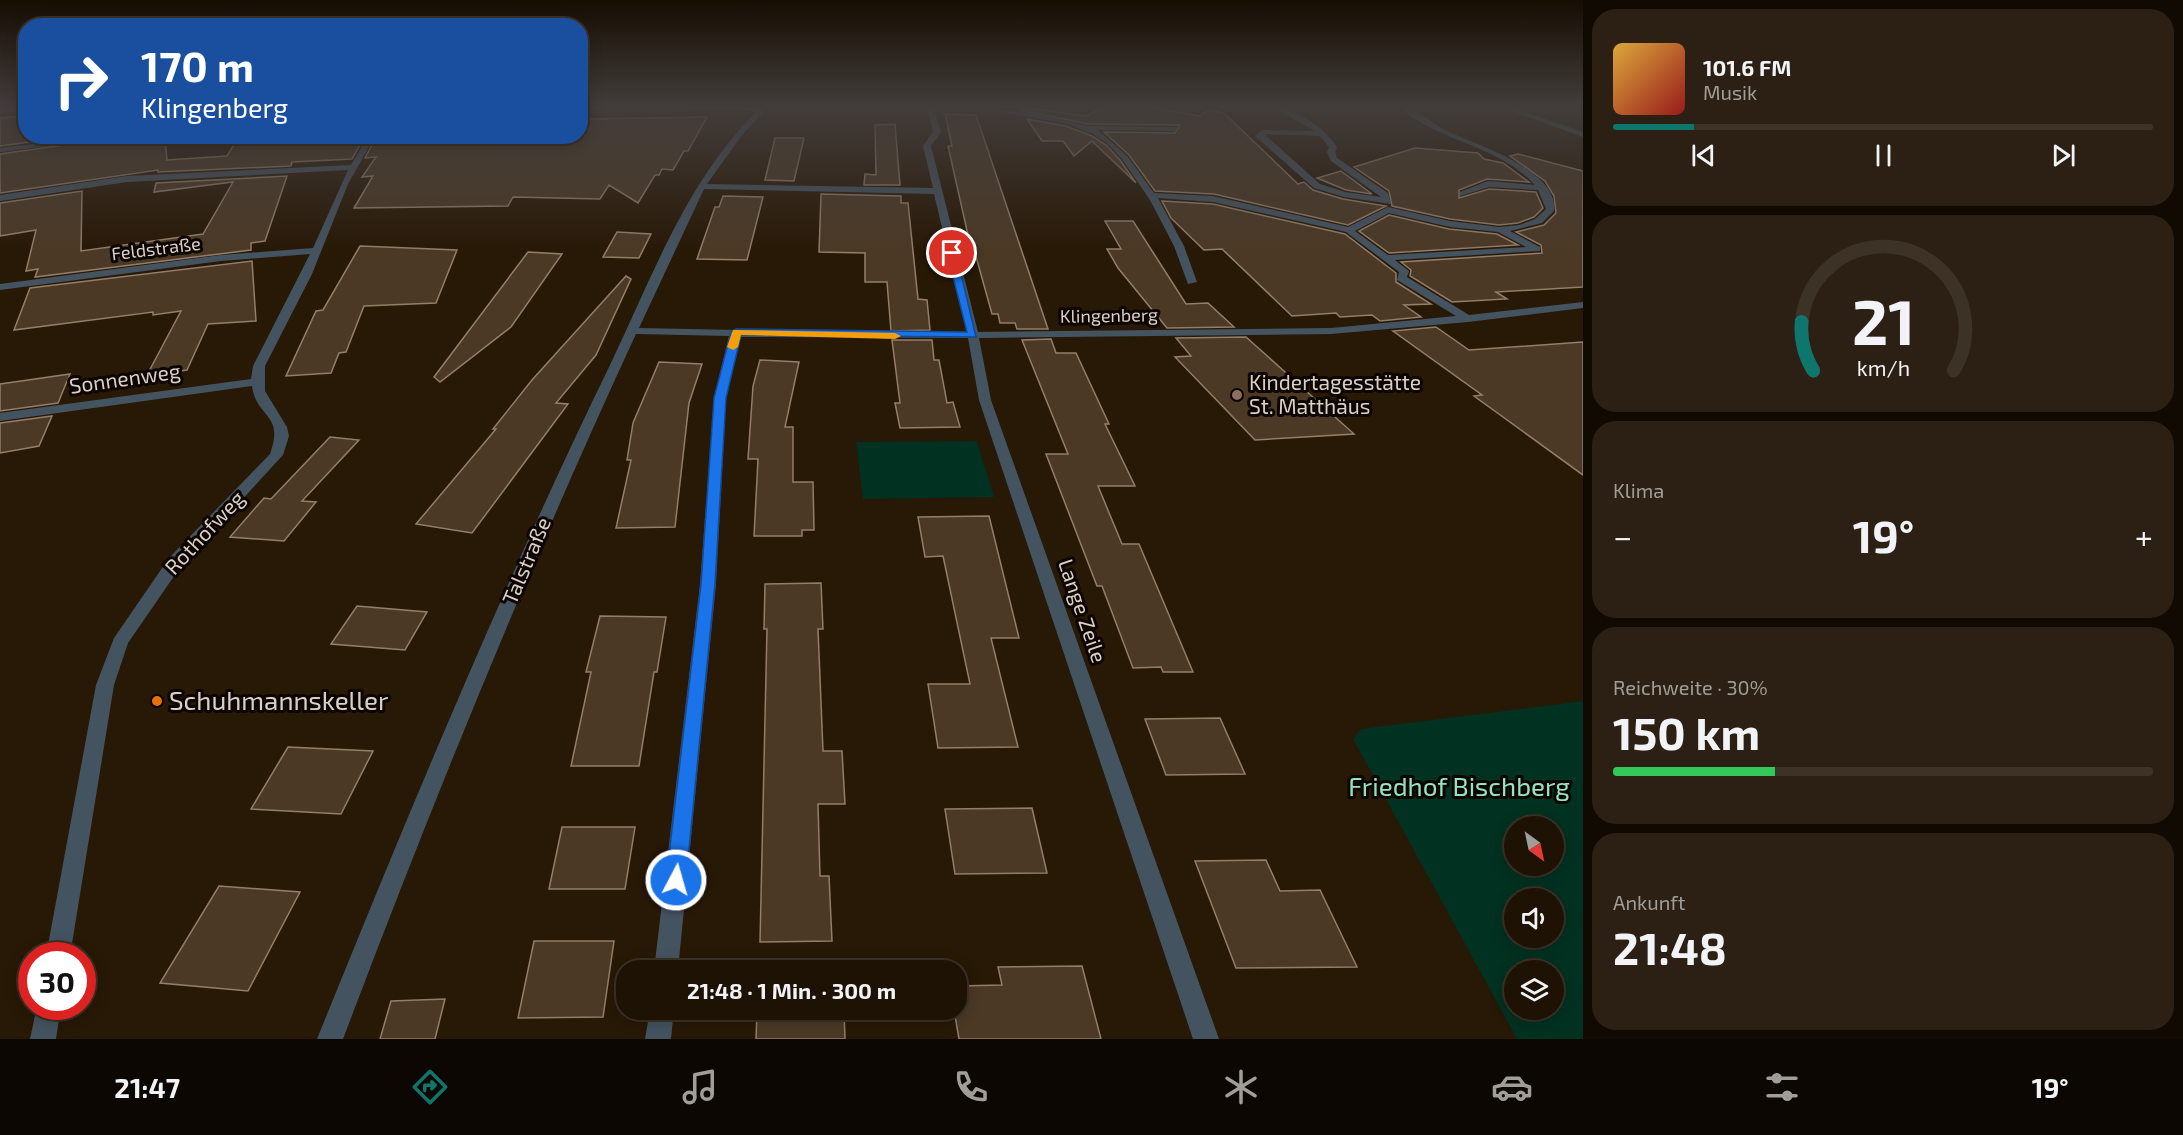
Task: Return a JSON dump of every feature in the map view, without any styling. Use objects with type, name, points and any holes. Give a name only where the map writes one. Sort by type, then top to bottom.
[{"type":"street","points":[[255,382],[259,366],[317,251],[360,155]]},
{"type":"street","name":"Talstraße","points":[[330,1039],[386,896],[554,495],[701,186],[721,155]]},
{"type":"street","name":"Lange Zeile","points":[[929,155],[973,335],[985,400],[1206,1039]]},
{"type":"street","points":[[1122,155],[1152,195],[1189,264],[1192,282]]},
{"type":"street","points":[[1282,155],[1317,186],[1344,194],[1387,200]]},
{"type":"street","points":[[1332,155],[1334,159],[1385,195],[1388,210]]},
{"type":"street","points":[[1349,230],[1367,218],[1388,210],[1469,227],[1501,230],[1526,227],[1546,218],[1551,209],[1543,188],[1519,165],[1498,155]]},
{"type":"street","points":[[0,198],[127,179],[354,166]]},
{"type":"street","points":[[1462,194],[1488,184],[1543,188]]},
{"type":"street","points":[[701,186],[936,191]]},
{"type":"street","points":[[1152,195],[1212,199],[1349,230],[1354,236],[1404,271],[1401,278],[1468,319]]},
{"type":"street","points":[[1387,258],[1537,249],[1501,230]]},
{"type":"street","name":"Feldstraße","points":[[0,288],[221,258],[317,251]]},
{"type":"street","name":"Klingenberg","points":[[634,330],[973,335],[1331,331],[1468,319],[1583,305]]},
{"type":"street","points":[[667,960],[708,584],[720,398],[736,332]]},
{"type":"street","name":"Sonnenweg","points":[[0,417],[255,382]]},
{"type":"street","name":"Rothofweg","points":[[60,942],[105,685],[120,642],[175,562],[276,455],[282,435],[276,420],[258,395],[255,382]]},
{"type":"street","points":[[43,1039],[46,1020]]},
{"type":"street","points":[[658,1039],[661,1020]]},
{"type":"green space","points":[[977,441],[994,497],[863,499],[856,442]]},
{"type":"green space","name":"Friedhof Bischberg","points":[[1583,701],[1583,1039],[1517,1039],[1507,1020],[1564,1020],[1564,960],[1504,960],[1504,1015],[1353,739],[1361,729]]},
{"type":"building","points":[[0,155],[167,155],[167,160],[227,155],[354,155],[352,159],[292,162],[291,166],[158,172],[158,170],[0,193]]},
{"type":"building","points":[[366,155],[681,155],[673,170],[662,169],[659,175],[655,175],[638,203],[609,185],[600,199],[513,197],[508,206],[354,208],[373,176],[362,177],[376,157],[365,158]]},
{"type":"building","points":[[771,155],[800,155],[794,181],[765,180]]},
{"type":"building","points":[[876,155],[898,155],[900,185],[864,185],[865,174],[876,175]]},
{"type":"building","points":[[950,155],[990,155],[1048,329],[1017,329],[1015,323],[1000,323],[998,314],[992,314],[975,253],[972,253]]},
{"type":"building","points":[[1107,155],[1116,155],[1136,183]]},
{"type":"building","points":[[1129,155],[1268,155],[1298,184],[1304,182],[1313,190],[1343,199],[1386,206],[1348,225],[1214,194],[1155,191]]},
{"type":"building","points":[[1391,155],[1480,155],[1484,159],[1503,163],[1529,182],[1487,179],[1459,190],[1459,198],[1489,189],[1536,192],[1543,208],[1534,217],[1518,223],[1499,225],[1450,219],[1392,206],[1389,191],[1354,167]]},
{"type":"building","points":[[1524,155],[1583,171],[1583,287],[1496,292],[1507,299],[1452,302],[1410,276],[1411,270],[1401,262],[1542,253],[1541,245],[1516,232],[1544,225],[1556,213],[1554,196],[1545,181],[1510,156]]},
{"type":"building","points":[[1341,171],[1372,194],[1346,190],[1317,178]]},
{"type":"building","points":[[287,176],[265,241],[251,243],[251,250],[35,277],[38,269],[26,271],[36,230],[0,236],[0,203],[82,191],[81,251],[203,234],[233,182],[154,192],[156,183]]},
{"type":"building","points":[[821,194],[901,196],[901,203],[908,203],[918,299],[927,300],[930,330],[891,331],[887,282],[865,282],[865,253],[819,252]]},
{"type":"building","points":[[723,196],[763,197],[747,260],[697,259],[715,207],[719,207]]},
{"type":"building","points":[[1162,201],[1213,204],[1345,234],[1396,273],[1396,282],[1431,304],[1404,305],[1421,317],[1380,321],[1372,315],[1340,317],[1336,313],[1292,316],[1222,249],[1204,250],[1171,218]]},
{"type":"building","points":[[1389,215],[1449,229],[1497,234],[1518,245],[1389,253],[1359,231]]},
{"type":"building","points":[[1105,221],[1133,221],[1186,304],[1208,303],[1234,327],[1167,328],[1118,268],[1107,249],[1121,249]]},
{"type":"building","points":[[617,232],[651,234],[639,258],[603,257]]},
{"type":"building","points":[[360,246],[457,250],[436,303],[364,306],[346,352],[339,353],[331,373],[286,376],[316,311],[323,310]]},
{"type":"building","points":[[528,252],[562,254],[511,327],[440,382],[434,377]]},
{"type":"building","points":[[252,261],[256,321],[208,324],[187,370],[147,375],[181,311],[153,315],[153,312],[14,330],[30,288]]},
{"type":"building","points":[[626,276],[631,279],[596,355],[556,403],[568,404],[472,533],[416,524],[496,429],[493,429],[532,380]]},
{"type":"building","points":[[1436,327],[1469,350],[1583,342],[1583,475],[1474,396],[1482,395],[1393,331]]},
{"type":"building","points":[[1246,337],[1354,434],[1255,440],[1175,357],[1191,356],[1176,338]]},
{"type":"building","points":[[1051,339],[1056,353],[1076,353],[1109,424],[1105,424],[1135,486],[1098,486],[1122,544],[1139,544],[1193,672],[1163,672],[1161,667],[1133,668],[1102,586],[1097,586],[1046,454],[1068,454],[1022,340]]},
{"type":"building","points":[[892,340],[932,340],[934,360],[939,360],[947,403],[953,402],[960,427],[900,428],[895,403],[900,403]]},
{"type":"building","points":[[760,360],[799,362],[785,427],[793,427],[793,482],[813,482],[814,530],[802,530],[802,536],[754,536],[758,459],[748,459],[753,386]]},
{"type":"building","points":[[659,362],[702,364],[689,403],[675,527],[616,528],[631,460],[627,460],[633,423]]},
{"type":"building","points":[[70,374],[58,403],[0,411],[0,384]]},
{"type":"building","points":[[52,416],[39,446],[0,453],[0,423]]},
{"type":"building","points":[[330,437],[359,440],[302,501],[316,502],[284,541],[230,537],[264,498],[271,499]]},
{"type":"building","points":[[989,516],[1019,638],[991,638],[1018,747],[938,748],[928,684],[970,684],[943,556],[925,557],[918,517]]},
{"type":"building","points":[[821,583],[823,629],[818,629],[823,751],[842,751],[845,804],[818,804],[820,876],[829,876],[832,941],[760,942],[767,629],[764,629],[765,584]]},
{"type":"building","points":[[357,606],[427,612],[405,650],[331,644]]},
{"type":"building","points":[[600,616],[666,617],[657,672],[654,672],[639,766],[571,766],[591,672],[586,672]]},
{"type":"building","points":[[1220,718],[1245,774],[1166,775],[1145,719]]},
{"type":"building","points":[[288,747],[373,751],[341,814],[251,809]]},
{"type":"building","points":[[1032,808],[1047,873],[955,874],[945,809]]},
{"type":"building","points":[[562,827],[635,827],[625,889],[549,889]]},
{"type":"building","points":[[1266,860],[1280,891],[1320,890],[1357,967],[1236,968],[1195,861]]},
{"type":"building","points":[[219,886],[300,892],[248,991],[160,983]]},
{"type":"building","points":[[534,941],[614,941],[603,1017],[518,1018]]},
{"type":"building","points":[[1082,966],[1101,1039],[959,1039],[956,1020],[967,1020],[967,986],[1002,985],[998,967]]},
{"type":"building","points":[[445,999],[435,1039],[380,1039],[391,1001]]},
{"type":"building","points":[[757,1020],[844,1020],[845,1039],[756,1039]]},
{"type":"slow traffic","points":[[733,347],[736,332],[895,336]]},
{"type":"place","name":"Kindertagesstätte St. Matthäus","points":[[1237,395]]},
{"type":"place","name":"Schuhmannskeller","points":[[157,701]]},
{"type":"route","points":[[676,880],[708,584],[720,398],[736,332],[884,336],[973,335],[952,253]]}]
